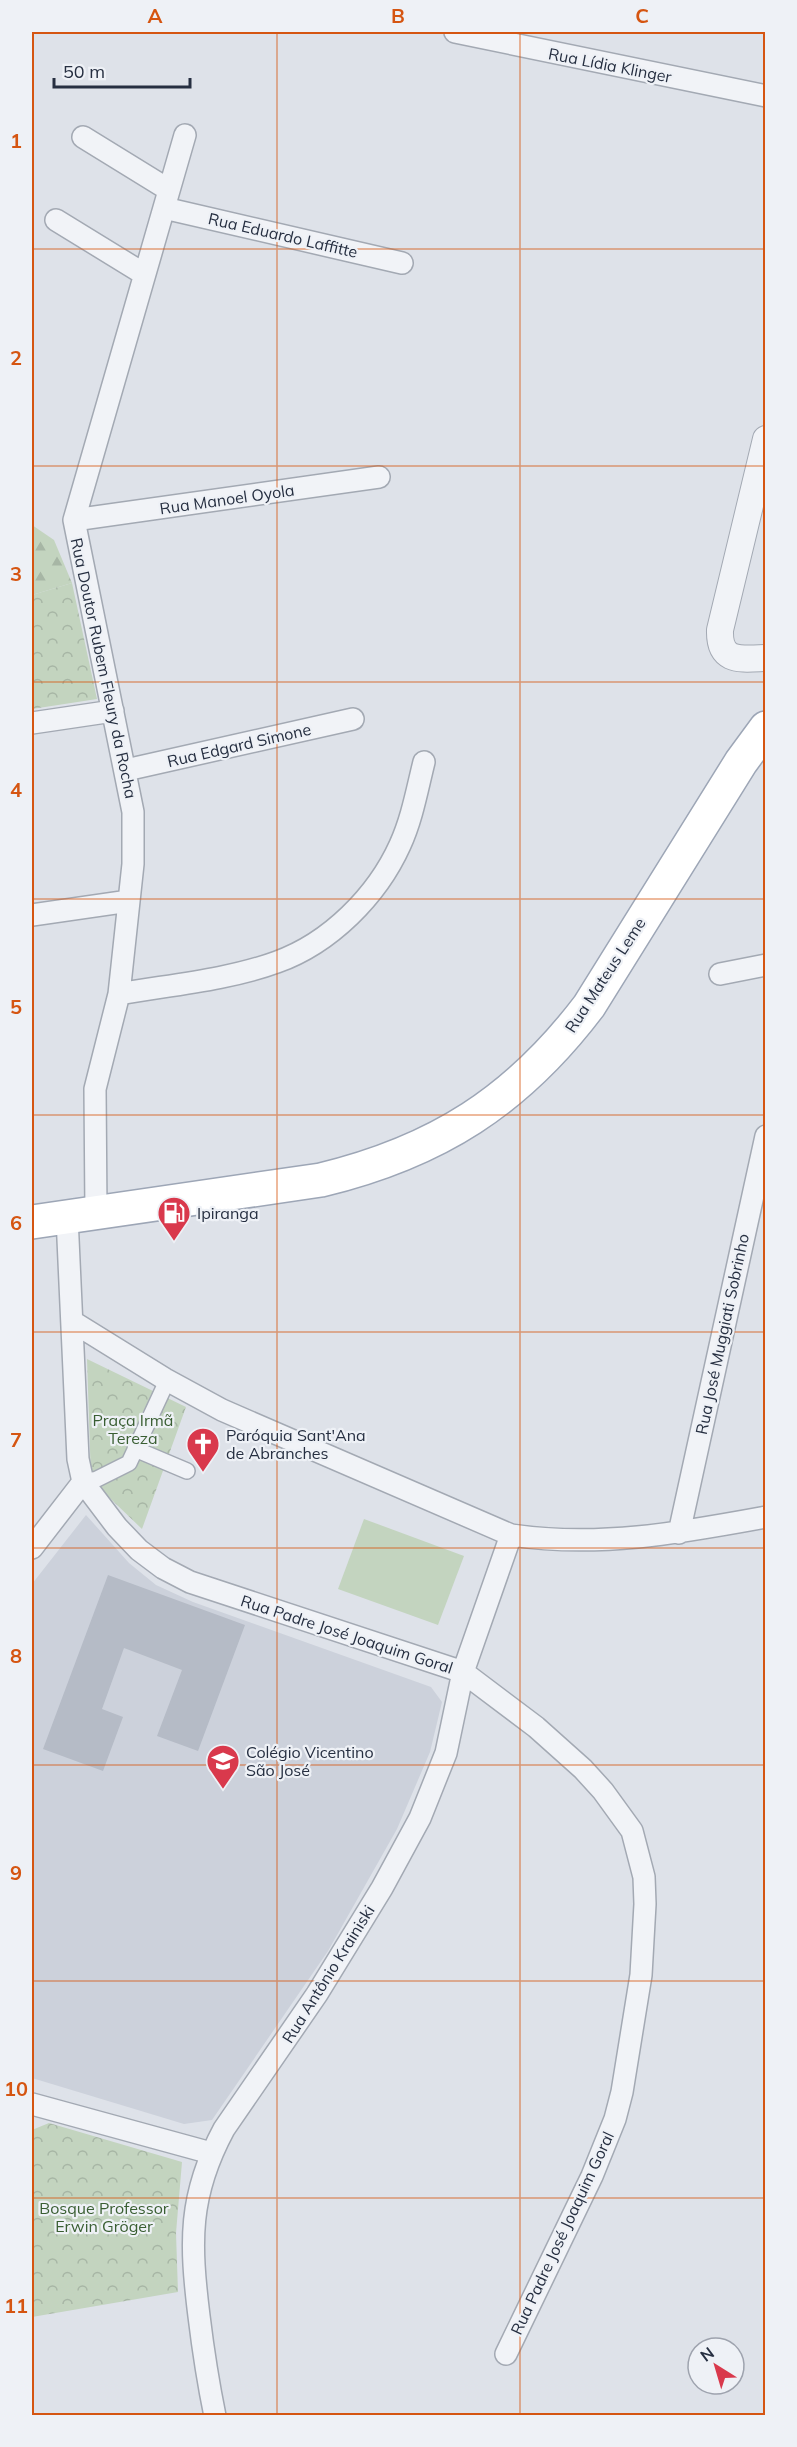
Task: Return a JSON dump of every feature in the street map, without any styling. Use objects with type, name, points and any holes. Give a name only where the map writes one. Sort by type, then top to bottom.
[{"type":"main road","name":"Rua Mateus Leme","points":[[32,1222],[290,1186],[355,1172],[394,1158],[465,1123],[499,1100],[532,1072],[555,1048],[588,1006],[734,772],[765,728]]},
{"type":"street","name":"Rua Lídia Klinger","points":[[455,32],[765,96]]},
{"type":"street","name":"Rua Doutor Rubem Fleury da Rocha","points":[[73,1322],[81,1215],[95,1089],[119,993],[134,838],[133,812],[126,770],[74,520],[185,135]]},
{"type":"street","name":"Rua Eduardo Laffitte","points":[[83,137],[166,199],[402,263]]},
{"type":"street","points":[[56,220],[144,274]]},
{"type":"street","points":[[765,439],[720,630],[723,650],[730,656],[740,659],[765,658]]},
{"type":"street","name":"Rua Manoel Oyola","points":[[74,520],[379,477]]},
{"type":"street","points":[[32,723],[113,711]]},
{"type":"street","name":"Rua Edgard Simone","points":[[126,770],[353,719]]},
{"type":"street","points":[[119,993],[250,970],[279,962],[330,932],[352,914],[388,869],[411,817],[424,762]]},
{"type":"street","points":[[32,915],[129,901]]},
{"type":"street","points":[[720,974],[765,965]]},
{"type":"street","name":"Rua José Muggiati Sobrinho","points":[[679,1533],[765,1136]]},
{"type":"street","points":[[73,1322],[167,1381],[222,1410],[511,1535],[549,1539],[620,1540],[679,1533],[765,1516]]},
{"type":"street","name":"Rua Padre José Joaquim Goral","points":[[73,1322],[75,1428],[83,1482],[97,1503],[139,1550],[163,1568],[190,1582],[463,1672],[536,1727],[603,1791],[632,1832],[640,1859],[645,1904],[644,1943],[627,2068],[615,2119],[592,2176],[506,2354]]},
{"type":"street","points":[[32,1548],[83,1482],[97,1479],[129,1464],[167,1381]]},
{"type":"street","points":[[135,1449],[187,1471]]},
{"type":"street","name":"Rua Antônio Krainiski","points":[[215,2415],[204,2358],[192,2248],[197,2200],[212,2153],[241,2104],[317,1994],[404,1850],[434,1786],[446,1753],[463,1672],[511,1535]]},
{"type":"street","points":[[32,2104],[212,2153]]},
{"type":"shaded area","name":"Colégio Vicentino São José","points":[[86,1515],[129,1563],[156,1585],[193,1602],[431,1687],[442,1702],[430,1752],[397,1829],[328,1951],[212,2120],[184,2124],[32,2078],[32,1584]]},
{"type":"green space","points":[[32,525],[54,540],[72,583],[32,595]]},
{"type":"green space","points":[[72,583],[97,699],[32,709],[32,595]]},
{"type":"green space","name":"Praça Irmã Tereza","points":[[87,1359],[186,1407],[142,1529],[91,1480]]},
{"type":"green space","points":[[364,1519],[464,1556],[438,1625],[338,1589]]},
{"type":"green space","name":"Bosque Professor Erwin Gröger","points":[[49,2123],[182,2162],[176,2233],[178,2292],[32,2317],[32,2130]]},
{"type":"building","points":[[108,1575],[245,1625],[198,1751],[157,1736],[182,1670],[124,1648],[102,1709],[123,1717],[103,1771],[43,1749]]},
{"type":"place","name":"Ipiranga","points":[[174,1242]]},
{"type":"place","name":"Paróquia Sant'Ana de Abranches","points":[[203,1473]]},
{"type":"place","name":"Colégio Vicentino São José","points":[[223,1790]]}]
